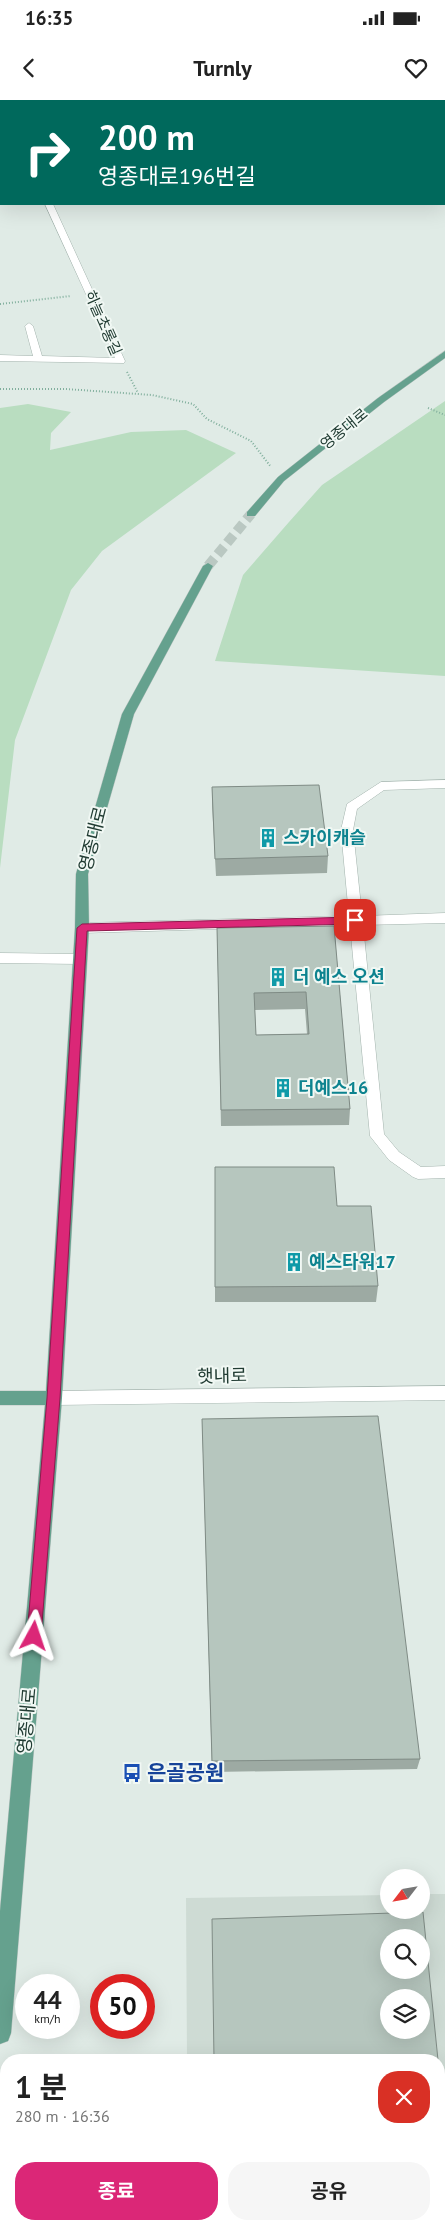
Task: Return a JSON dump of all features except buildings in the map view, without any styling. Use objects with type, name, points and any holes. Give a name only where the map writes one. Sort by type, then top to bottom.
[{"type":"main road","name":"영종대로","points":[[251,514],[281,479],[381,400],[445,354]]},
{"type":"main road","name":"영종대로","points":[[0,2033],[54,1398],[82,928],[82,874],[128,714],[208,566]]},
{"type":"main road","name":"햇내로","points":[[0,1398],[54,1398]]},
{"type":"street","name":"하늘초롱길","points":[[0,358],[121,361],[49,205]]},
{"type":"street","points":[[29,326],[38,358]]},
{"type":"street","points":[[445,784],[381,786],[351,807],[347,830],[377,1136],[394,1156],[418,1173],[445,1172]]},
{"type":"street","points":[[82,928],[445,918]]},
{"type":"street","points":[[0,958],[80,959]]},
{"type":"street","name":"햇내로","points":[[54,1398],[445,1393]]},
{"type":"path","points":[[0,304],[91,294]]},
{"type":"path","points":[[121,361],[139,394]]},
{"type":"path","points":[[0,389],[66,389],[152,395],[193,404],[207,419],[251,441],[281,479]]},
{"type":"path","points":[[428,408],[445,415]]},
{"type":"shaded area","points":[[430,1894],[445,1894],[445,2054],[187,2054],[186,1898],[380,1895],[380,1919],[430,1919]]},
{"type":"green space","points":[[445,401],[445,676],[215,661],[243,575],[289,522],[322,485]]},
{"type":"green space","points":[[28,404],[71,412],[51,433],[50,450],[131,432],[186,430],[236,453],[102,551],[71,590],[15,740],[0,868],[0,408]]},
{"type":"tunnel","points":[[208,566],[251,514]]},
{"type":"place","name":"스카이캐슬","points":[[268,838]]},
{"type":"place","name":"더 예스 오션","points":[[278,977]]},
{"type":"place","name":"더예스16","points":[[283,1088]]},
{"type":"place","name":"예스타워17","points":[[294,1262]]},
{"type":"place","name":"은골공원","points":[[132,1773]]},
{"type":"route","points":[[34,1636],[54,1398],[82,928],[355,920]]}]
